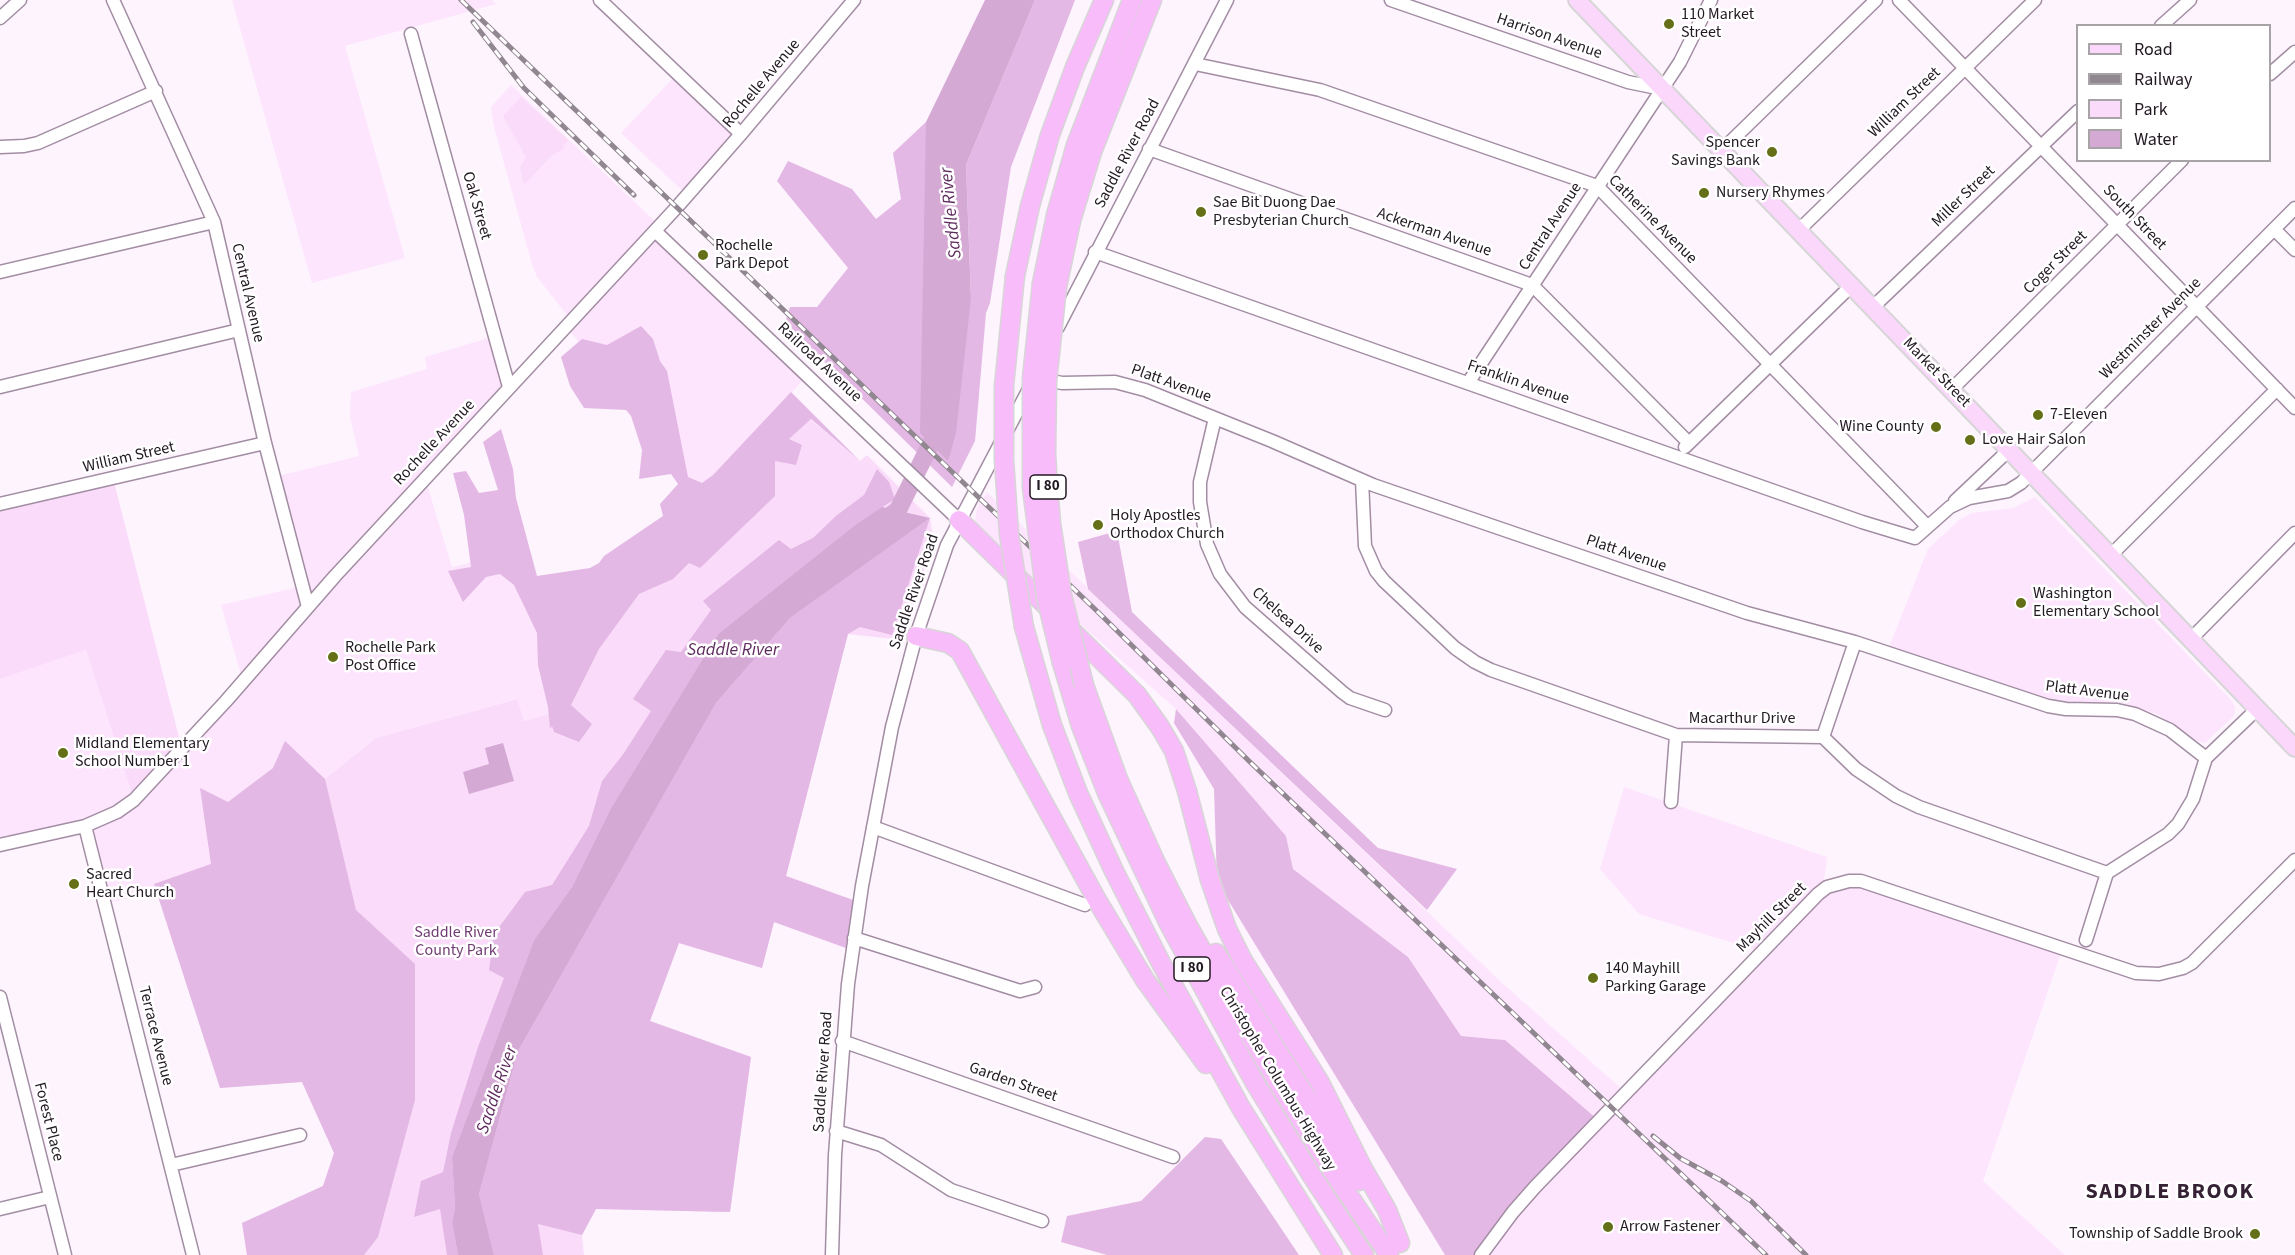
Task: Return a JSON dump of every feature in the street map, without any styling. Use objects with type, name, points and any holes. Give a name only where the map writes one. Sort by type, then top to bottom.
[{"type":"highway","name":"I 80","points":[[1104,0],[1050,135],[1030,206],[1015,276],[1004,386],[1004,460],[1009,534],[1024,627],[1052,725],[1100,842],[1162,965],[1262,1142],[1333,1255]]},
{"type":"highway","name":"Christopher Columbus Highway","points":[[1132,0],[1076,145],[1056,215],[1050,285],[1046,441],[1052,532],[1062,595],[1084,685],[1105,746],[1139,827],[1399,1251]]},
{"type":"highway","name":"Christopher Columbus Highway","points":[[1152,0],[1092,152],[1050,285],[1032,378],[1032,488],[1046,597],[1062,663],[1081,726],[1107,793],[1177,940],[1274,1114],[1364,1255]]},
{"type":"highway","points":[[958,520],[1137,695],[1160,727],[1174,751],[1210,880],[1227,929],[1242,959],[1319,1081],[1362,1167],[1387,1210],[1399,1251]]},
{"type":"highway","points":[[916,636],[948,643],[960,651],[1098,902],[1145,980],[1262,1142]]},
{"type":"main road","name":"Market Street","points":[[1577,0],[2295,748]]},
{"type":"street","points":[[0,18],[20,0]]},
{"type":"street","name":"Central Avenue","points":[[113,0],[214,222],[265,443],[308,607]]},
{"type":"street","points":[[600,0],[741,134]]},
{"type":"street","name":"Rochelle Avenue","points":[[0,845],[85,826],[117,812],[134,800],[509,387],[655,231],[741,134],[854,0]]},
{"type":"street","name":"Saddle River Road","points":[[832,1255],[842,1041],[854,938],[891,728],[932,584],[958,520],[1035,378],[1067,305],[1227,0]]},
{"type":"street","name":"Harrison Avenue","points":[[1391,0],[1628,82],[1662,89]]},
{"type":"street","name":"Central Avenue","points":[[1468,383],[1680,62],[1711,0]]},
{"type":"street","points":[[1722,150],[1876,0]]},
{"type":"street","name":"South Street","points":[[1899,0],[2295,408]]},
{"type":"street","name":"William Street","points":[[1799,230],[2035,0]]},
{"type":"street","points":[[2163,24],[2190,0]]},
{"type":"street","name":"Oak Street","points":[[411,34],[509,387]]},
{"type":"street","points":[[2271,73],[2295,52]]},
{"type":"street","name":"Catherine Avenue","points":[[1195,64],[1320,90],[1597,186],[1928,526]]},
{"type":"street","points":[[0,147],[38,143],[156,92]]},
{"type":"street","name":"Miller Street","points":[[1873,307],[2076,113]]},
{"type":"street","name":"Ackerman Avenue","points":[[1149,149],[1532,285],[1689,443]]},
{"type":"street","name":"Coger Street","points":[[1952,389],[2180,162]]},
{"type":"street","name":"Westminster Avenue","points":[[1946,509],[1969,498],[2008,491],[2031,474],[2295,208]]},
{"type":"street","points":[[0,272],[214,222]]},
{"type":"street","points":[[2274,229],[2295,250]]},
{"type":"street","name":"Railroad Avenue","points":[[655,231],[958,520]]},
{"type":"street","name":"Franklin Avenue","points":[[1095,252],[1915,538],[1928,526]]},
{"type":"street","points":[[1676,456],[1852,285]]},
{"type":"street","points":[[0,387],[239,330]]},
{"type":"street","name":"Platt Avenue","points":[[1035,378],[1062,383],[1119,383],[1145,390],[1362,480],[1747,613],[1855,642],[2048,706],[2066,709],[2117,710],[2135,714],[2170,730],[2206,758]]},
{"type":"street","points":[[2110,556],[2277,389]]},
{"type":"street","name":"Chelsea Drive","points":[[1215,418],[1200,482],[1200,502],[1207,544],[1220,574],[1245,607],[1342,692],[1350,698],[1385,710]]},
{"type":"street","name":"William Street","points":[[0,504],[265,443]]},
{"type":"street","points":[[1928,526],[2009,450]]},
{"type":"street","name":"Macarthur Drive","points":[[1362,480],[1365,546],[1376,571],[1455,648],[1491,670],[1676,735],[1823,736]]},
{"type":"street","points":[[2191,639],[2295,533]]},
{"type":"street","points":[[1855,642],[1823,736],[1836,751],[1864,775],[1911,803],[2108,873]]},
{"type":"street","points":[[2086,940],[2108,873],[2168,834],[2178,824],[2193,799],[2206,758],[2257,709]]},
{"type":"street","points":[[1671,802],[1676,735]]},
{"type":"street","name":"Terrace Avenue","points":[[85,826],[193,1255]]},
{"type":"street","points":[[873,827],[1085,905]]},
{"type":"street","name":"Mayhill Street","points":[[1482,1255],[1513,1212],[1535,1187],[1827,887],[1849,881],[1861,881],[2136,973],[2159,974],[2183,968],[2192,963],[2295,860]]},
{"type":"street","points":[[854,938],[1020,991],[1035,987]]},
{"type":"street","name":"Forest Place","points":[[0,997],[64,1255]]},
{"type":"street","name":"Garden Street","points":[[842,1041],[1173,1157]]},
{"type":"street","points":[[836,1131],[881,1145],[951,1190],[1041,1221]]},
{"type":"street","points":[[171,1165],[300,1135]]},
{"type":"street","points":[[0,1209],[50,1197]]},
{"type":"shaded area","points":[[232,0],[492,0],[496,4],[345,46],[405,258],[312,283]]},
{"type":"shaded area","points":[[1035,0],[1075,0],[1011,167],[990,303],[986,313],[975,441],[952,487],[785,323],[790,307],[817,307],[848,268],[777,181],[788,161],[852,189],[876,219],[901,199],[893,153],[926,122],[930,415],[971,298],[966,165]]},
{"type":"shaded area","points":[[677,74],[741,134],[687,195],[621,133]]},
{"type":"shaded area","points":[[511,85],[660,226],[655,231],[808,375],[695,494],[566,326],[571,320],[537,277],[494,127],[491,107]]},
{"type":"shaded area","points":[[641,326],[653,339],[660,361],[667,371],[688,477],[702,483],[713,475],[791,392],[860,461],[811,419],[789,439],[802,445],[796,465],[775,461],[775,496],[700,568],[689,563],[673,579],[639,594],[599,649],[571,705],[592,724],[579,742],[554,732],[552,726],[550,729],[548,707],[538,665],[537,633],[514,585],[500,574],[486,577],[463,602],[448,571],[471,567],[464,515],[453,473],[466,471],[479,493],[498,490],[483,442],[501,429],[513,469],[516,498],[537,576],[590,568],[663,516],[660,504],[678,484],[671,474],[639,479],[642,450],[631,416],[626,410],[584,408],[570,386],[561,357],[582,339],[607,345]]},
{"type":"shaded area","points":[[495,336],[509,387],[425,478],[452,567],[528,549],[540,593],[549,714],[524,721],[516,699],[376,738],[325,779],[285,742],[273,768],[228,803],[200,788],[211,865],[155,884],[157,891],[104,904],[84,826],[0,845],[0,679],[86,650],[134,799],[243,682],[221,605],[303,586],[274,477],[359,456],[350,417],[351,392],[427,369],[425,357]]},
{"type":"shaded area","points":[[877,469],[889,482],[895,499],[855,525],[718,634],[611,808],[572,887],[534,940],[452,1157],[455,1207],[452,1223],[458,1255],[447,1255],[440,1209],[414,1217],[421,1181],[443,1172],[451,1133],[478,1047],[504,978],[489,970],[494,934],[525,892],[552,885],[589,826],[602,781],[624,753],[651,711],[633,699],[666,650],[681,652],[711,610],[703,601],[779,540],[791,549],[813,538],[837,515],[864,495]]},
{"type":"shaded area","points":[[987,492],[1501,982],[1624,1091],[1759,951],[1639,914],[1600,869],[1624,787],[1827,857],[1823,887],[1857,880],[2063,947],[1983,1181],[2065,1255],[1480,1255],[1505,1040],[1461,1036],[1408,957],[1293,869],[1286,836],[1176,709],[986,540],[977,528],[975,520],[977,508]]},
{"type":"shaded area","name":"Washington Elementary School","points":[[2035,497],[2231,700],[2235,707],[2234,716],[2205,743],[2197,741],[2157,714],[2118,702],[2054,702],[1889,647],[1928,549],[1959,520],[1972,513],[2013,508]]},
{"type":"shaded area","points":[[930,518],[892,635],[860,627],[848,634],[786,876],[853,900],[846,948],[774,922],[762,968],[679,943],[650,1021],[751,1057],[730,1212],[596,1209],[582,1235],[538,1224],[543,1255],[494,1255],[479,1194],[518,1051],[716,703],[790,618]]},
{"type":"shaded area","points":[[1117,531],[1132,612],[1378,848],[1457,869],[1427,910],[1088,589],[1078,542]]},
{"type":"shaded area","points":[[1176,709],[1286,836],[1293,869],[1408,957],[1461,1036],[1505,1040],[1597,1119],[1480,1255],[1445,1255],[1217,882],[1214,789],[1174,723]]},
{"type":"shaded area","points":[[285,741],[325,779],[356,910],[415,964],[415,1100],[378,1237],[364,1255],[247,1255],[242,1223],[323,1186],[334,1153],[302,1082],[220,1088],[154,884],[211,864],[200,788],[228,802],[273,768]]},
{"type":"shaded area","points":[[1205,1137],[1221,1139],[1299,1255],[1107,1255],[1061,1242],[1067,1216],[1141,1201]]},
{"type":"green space","points":[[521,97],[568,140],[563,146],[565,148],[551,156],[524,185],[520,168],[526,157],[503,116]]},
{"type":"green space","name":"Saddle River County Park","points":[[810,419],[860,461],[867,455],[930,518],[932,531],[925,567],[903,640],[847,634],[786,876],[853,900],[846,948],[774,922],[762,968],[679,943],[650,1021],[751,1057],[730,1212],[596,1209],[582,1235],[584,1255],[247,1255],[242,1223],[323,1186],[334,1153],[302,1082],[220,1088],[154,884],[211,864],[200,788],[228,802],[273,768],[285,741],[325,779],[376,738],[517,699],[524,721],[549,714],[550,728],[623,597]]},
{"type":"green space","points":[[113,478],[182,749],[134,800],[86,650],[0,679],[0,504]]},
{"type":"water","name":"Saddle River","points":[[985,0],[1035,0],[966,165],[971,298],[956,433],[948,461],[920,433],[926,122]]},
{"type":"water","name":"Saddle River","points":[[882,507],[930,518],[790,618],[716,703],[518,1051],[479,1194],[494,1255],[458,1255],[452,1223],[455,1207],[452,1157],[534,940],[572,887],[611,808],[718,634],[855,525]]},
{"type":"water","points":[[503,743],[514,781],[469,794],[463,772],[489,764],[485,748]]},
{"type":"waterway","name":"Saddle River","points":[[879,524],[898,510],[942,421]]},
{"type":"railway","points":[[461,0],[1100,614],[1250,762],[1766,1255]]},
{"type":"railway","points":[[473,22],[524,88],[634,195]]},
{"type":"railway","points":[[1653,1136],[1680,1158],[1722,1181],[1751,1201],[1806,1255]]},
{"type":"place","name":"110 Market Street","points":[[1669,24]]},
{"type":"place","name":"Spencer Savings Bank","points":[[1772,152]]},
{"type":"place","name":"Nursery Rhymes","points":[[1704,193]]},
{"type":"place","name":"Sae Bit Duong Dae Presbyterian Church","points":[[1201,212]]},
{"type":"place","name":"Rochelle Park Depot","points":[[703,255]]},
{"type":"place","name":"7-Eleven","points":[[2038,415]]},
{"type":"place","name":"Wine County","points":[[1936,427]]},
{"type":"place","name":"Love Hair Salon","points":[[1970,440]]},
{"type":"place","name":"Holy Apostles Orthodox Church","points":[[1098,525]]},
{"type":"place","name":"Washington Elementary School","points":[[2021,603]]},
{"type":"place","name":"Rochelle Park Post Office","points":[[333,657]]},
{"type":"place","name":"Midland Elementary School Number 1","points":[[63,753]]},
{"type":"place","name":"Sacred Heart Church","points":[[74,884]]},
{"type":"place","name":"140 Mayhill Parking Garage","points":[[1593,978]]},
{"type":"place","name":"Arrow Fastener","points":[[1608,1227]]},
{"type":"place","name":"Township of Saddle Brook","points":[[2255,1234]]},
{"type":"district","name":"SADDLE BROOK","points":[[2170,1193]]}]
